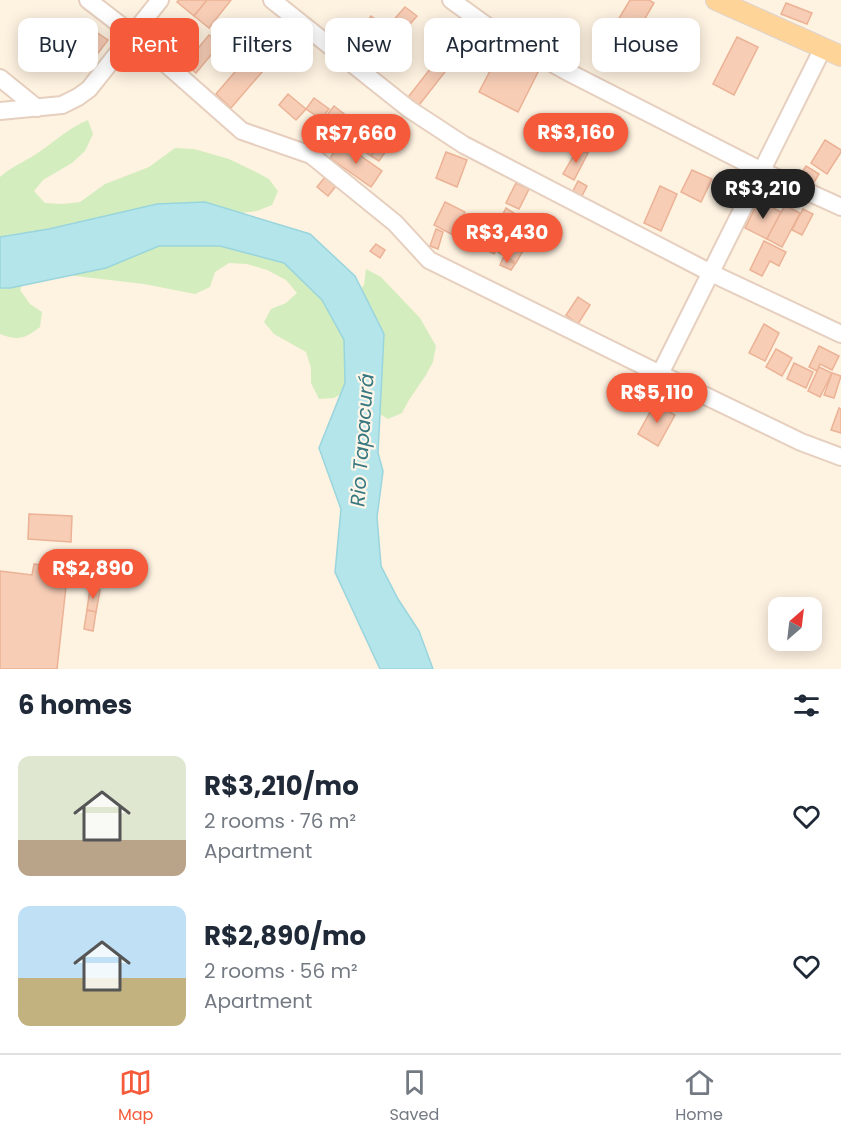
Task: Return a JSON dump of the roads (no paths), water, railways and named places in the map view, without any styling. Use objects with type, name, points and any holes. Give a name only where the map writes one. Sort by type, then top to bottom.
[{"type":"main road","points":[[716,0],[832,52]]},
{"type":"street","points":[[88,0],[111,18]]},
{"type":"street","points":[[145,18],[160,0]]},
{"type":"street","points":[[272,0],[409,109],[464,145],[711,273],[841,334]]},
{"type":"street","points":[[452,0],[490,28],[566,71],[762,171],[841,207]]},
{"type":"street","points":[[660,374],[762,171],[832,52]]},
{"type":"street","points":[[0,111],[62,105],[89,89],[110,62]]},
{"type":"street","points":[[175,72],[242,131],[311,155],[395,223],[429,260],[801,442],[841,457]]},
{"type":"street","points":[[0,78],[37,108]]},
{"type":"water","name":"Rio Tapacurá","points":[[205,202],[310,234],[355,276],[384,334],[378,453],[383,471],[377,517],[381,566],[398,599],[419,631],[433,669],[380,669],[335,572],[341,509],[319,448],[345,383],[344,340],[322,300],[284,263],[220,246],[159,246],[106,268],[10,288],[0,288],[0,237],[49,229],[157,204]]}]
